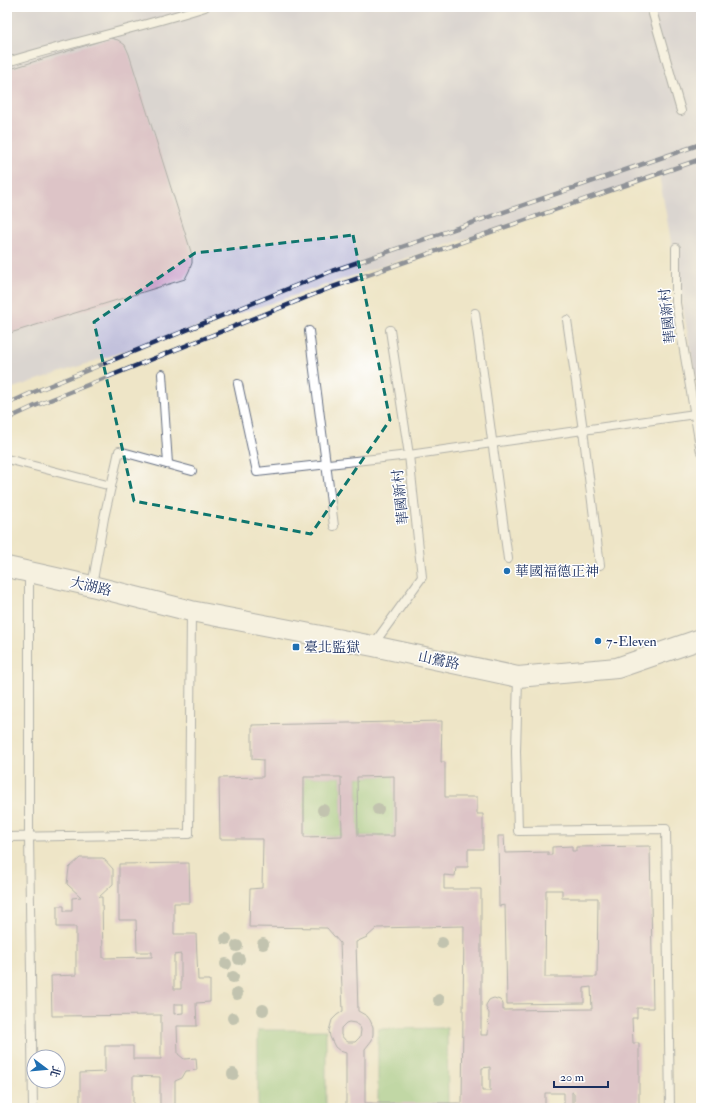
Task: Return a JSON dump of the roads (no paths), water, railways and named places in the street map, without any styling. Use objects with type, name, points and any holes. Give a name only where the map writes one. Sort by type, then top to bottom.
[{"type":"street","name":"大湖路","points":[[7,567],[92,586],[183,610]]},
{"type":"street","name":"山鶯路","points":[[183,610],[373,646],[518,677],[617,668],[701,639]]},
{"type":"lane","points":[[7,62],[45,50],[165,20],[205,7]]},
{"type":"lane","points":[[651,7],[681,111]]},
{"type":"lane","name":"華國新村","points":[[676,248],[676,303],[701,452]]},
{"type":"lane","points":[[475,313],[508,559]]},
{"type":"lane","points":[[567,320],[600,565]]},
{"type":"lane","name":"華國新村","points":[[373,646],[422,577],[409,454],[390,330]]},
{"type":"lane","points":[[309,331],[334,526]]},
{"type":"lane","points":[[162,374],[168,464]]},
{"type":"lane","points":[[238,384],[257,472],[493,443],[695,414]]},
{"type":"lane","points":[[92,586],[104,518],[119,451],[192,471]]},
{"type":"lane","points":[[7,459],[111,486]]},
{"type":"lane","points":[[29,572],[29,837],[33,1108]]},
{"type":"lane","points":[[7,837],[190,834],[183,610]]},
{"type":"lane","points":[[518,677],[516,751],[518,831],[666,829],[670,1108]]},
{"type":"railway","points":[[7,404],[332,271],[701,144]]},
{"type":"railway","points":[[7,419],[35,406],[330,288],[701,159]]},
{"type":"place","name":"華國福德正神","points":[[507,571]]},
{"type":"place","name":"7-Eleven","points":[[598,641]]},
{"type":"place","name":"臺北監獄","points":[[296,647]]}]
